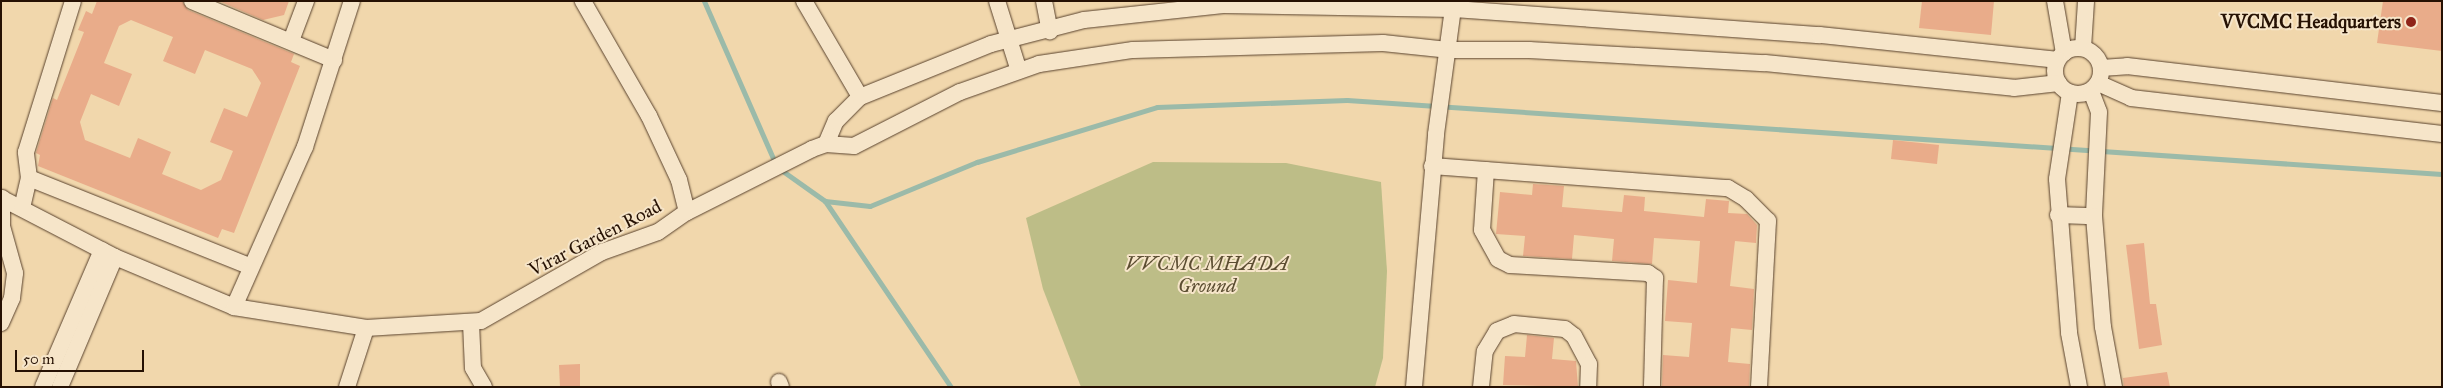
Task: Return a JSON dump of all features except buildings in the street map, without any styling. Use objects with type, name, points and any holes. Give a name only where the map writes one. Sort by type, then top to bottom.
[{"type":"street","points":[[22,208],[29,178],[26,152],[73,1]]},
{"type":"street","points":[[192,1],[334,60]]},
{"type":"street","points":[[291,41],[306,1]]},
{"type":"street","points":[[234,307],[305,147],[352,1]]},
{"type":"street","name":"Virar Garden Road","points":[[471,323],[602,252],[658,232],[687,212],[679,180],[649,116],[583,1]]},
{"type":"street","points":[[804,1],[860,97]]},
{"type":"street","points":[[998,1],[1019,71]]},
{"type":"street","points":[[1044,1],[1050,31]]},
{"type":"street","points":[[2056,1],[2064,88],[2064,117],[2057,180],[2058,215],[2069,333],[2079,387]]},
{"type":"street","points":[[2083,48],[2086,1]]},
{"type":"street","points":[[819,146],[836,121],[860,97],[1010,40],[1050,31],[1084,20],[1224,5],[1454,5],[2061,56],[2083,48],[2093,53],[2097,81],[2099,112],[2094,179],[2094,216],[2103,327],[2114,387]]},
{"type":"street","points":[[1414,387],[1432,166],[1443,68],[1448,50],[1454,5]]},
{"type":"street","points":[[687,212],[819,146],[854,146],[960,92],[1019,71],[1133,50],[1208,45],[1383,43],[1448,50],[1529,50],[1765,63],[2014,88],[2064,88],[2097,81],[2126,66],[2442,103]]},
{"type":"street","points":[[2097,81],[2131,98],[2442,134]]},
{"type":"street","points":[[1432,166],[1728,188],[1746,199],[1768,221],[1759,387]]},
{"type":"street","points":[[1486,170],[1482,230],[1498,259],[1510,266],[1648,274],[1655,278],[1652,387]]},
{"type":"street","points":[[29,178],[252,267]]},
{"type":"street","points":[[1,323],[12,298],[15,273],[2,226],[1,198],[109,253],[234,307],[366,328],[471,323],[473,368],[484,387]]},
{"type":"street","points":[[2058,215],[2094,216]]},
{"type":"street","points":[[43,387],[109,253]]},
{"type":"street","points":[[60,387],[109,253]]},
{"type":"street","points":[[1481,387],[1485,351],[1497,331],[1514,324],[1565,329],[1574,336],[1589,364],[1588,387]]},
{"type":"street","points":[[347,387],[366,328]]},
{"type":"green space","name":"VVCMC MHADA Ground","points":[[1153,162],[1286,163],[1381,182],[1387,271],[1383,358],[1375,387],[1081,387],[1043,289],[1026,218]]},
{"type":"waterway","points":[[704,1],[777,167],[825,201],[870,206],[977,162],[1157,107],[1347,100],[2442,174]]},
{"type":"waterway","points":[[825,201],[951,387]]},
{"type":"place","name":"VVCMC Headquarters","points":[[2411,22]]}]
